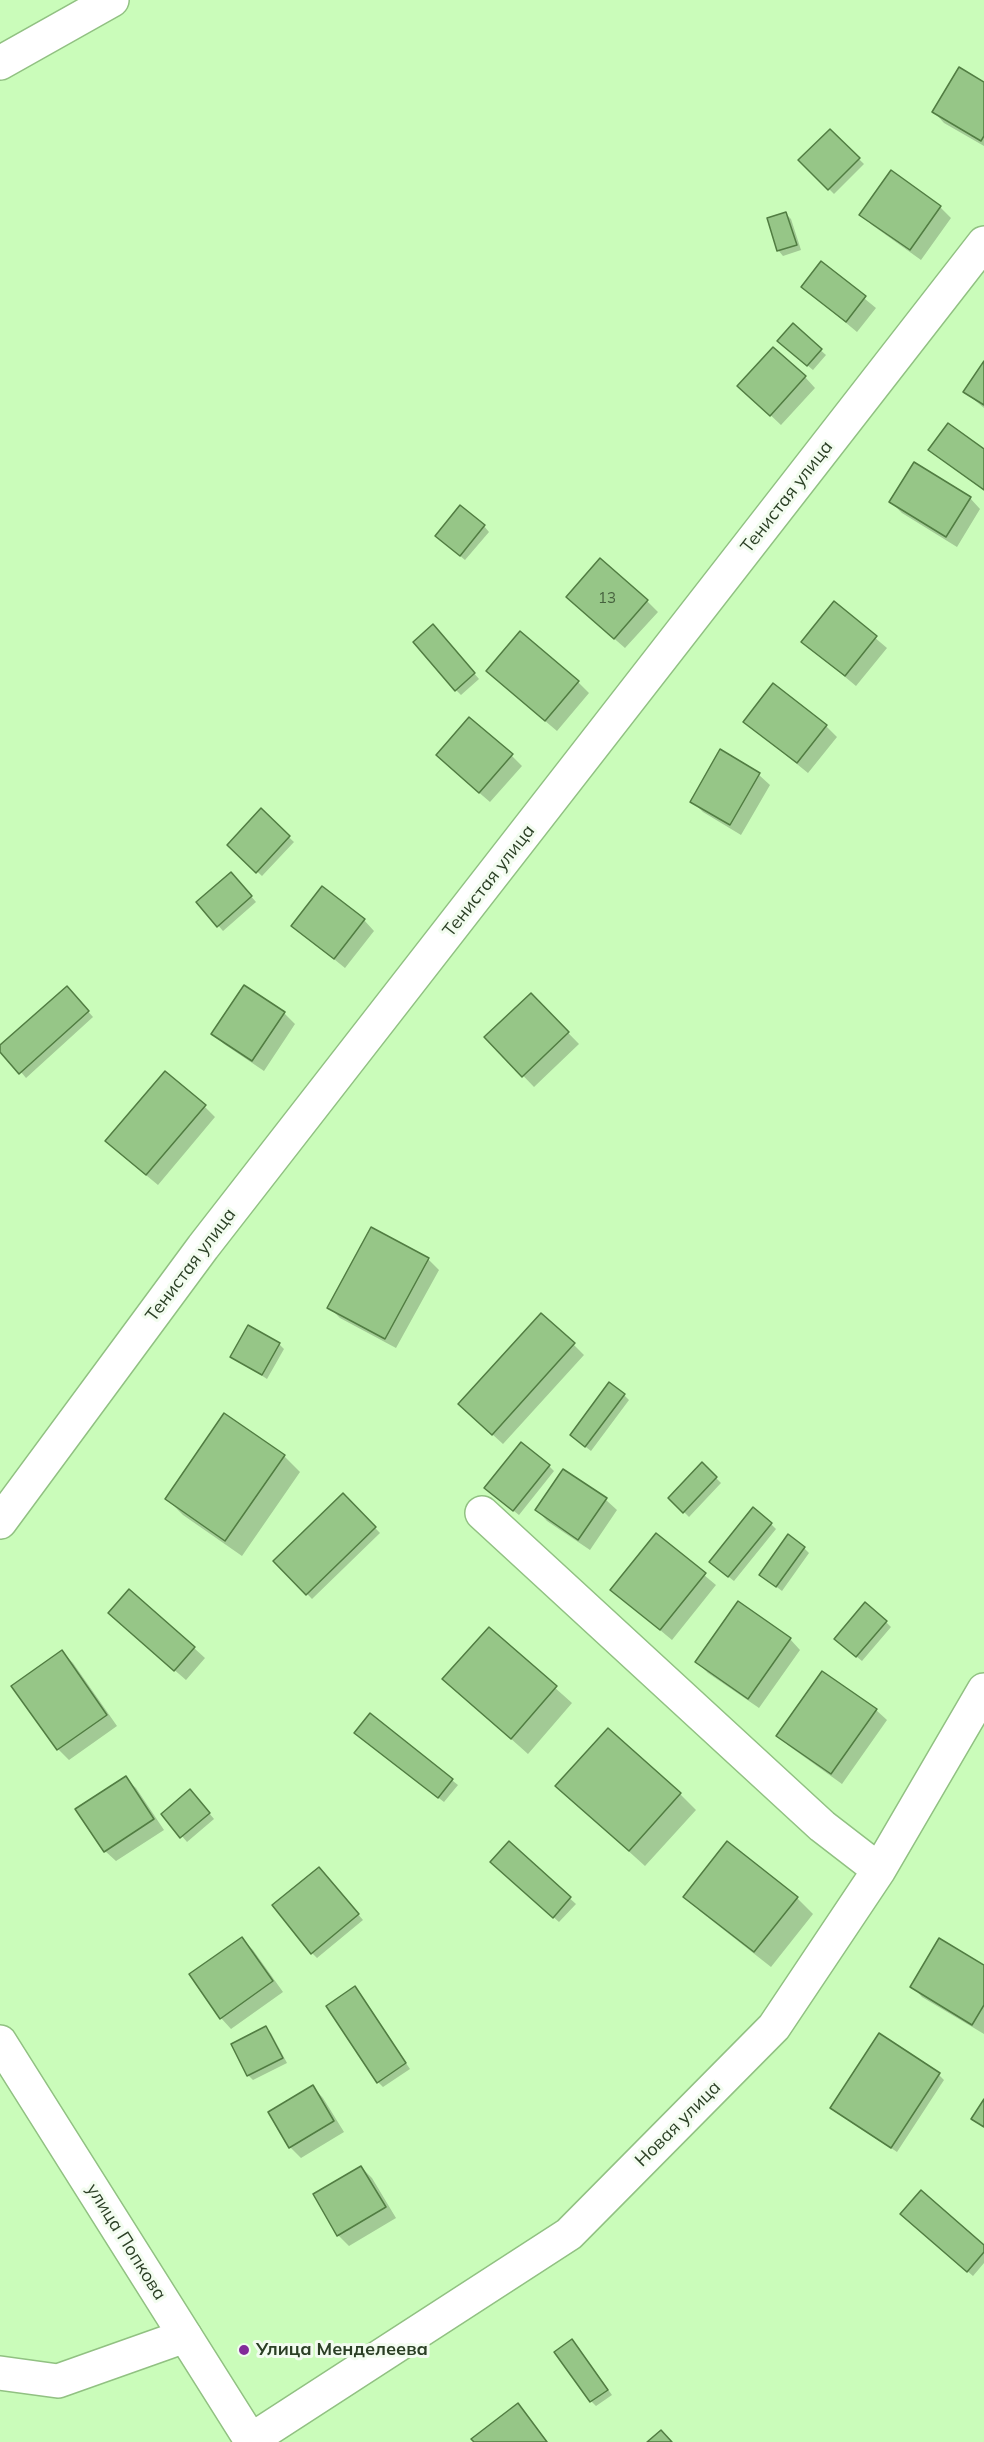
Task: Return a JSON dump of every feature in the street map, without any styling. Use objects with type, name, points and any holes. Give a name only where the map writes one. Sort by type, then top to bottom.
[{"type":"street","points":[[0,63],[112,0]]},
{"type":"street","name":"Тенистая улица","points":[[0,1522],[203,1247],[984,243]]},
{"type":"street","points":[[482,1513],[822,1826],[879,1870]]},
{"type":"street","name":"Новая улица","points":[[252,2441],[569,2234],[774,2027],[879,1870],[984,1690]]},
{"type":"street","name":"улица Попкова","points":[[0,2042],[252,2441]]},
{"type":"street","points":[[0,2373],[58,2381],[185,2336]]},
{"type":"building","points":[[959,67],[984,82],[984,136],[981,141],[932,112]]},
{"type":"building","points":[[830,129],[860,158],[828,190],[798,160]]},
{"type":"building","points":[[891,170],[941,206],[910,250],[859,215]]},
{"type":"building","points":[[786,212],[797,245],[777,251],[767,218]]},
{"type":"building","points":[[821,261],[866,296],[846,322],[801,287]]},
{"type":"building","points":[[793,323],[822,349],[807,366],[777,341]]},
{"type":"building","points":[[773,347],[806,376],[770,416],[737,386]]},
{"type":"building","points":[[984,361],[984,405],[963,392]]},
{"type":"building","points":[[948,423],[984,449],[984,490],[928,450]]},
{"type":"building","points":[[914,462],[971,497],[946,537],[889,502]]},
{"type":"building","points":[[460,505],[485,525],[460,556],[435,536]]},
{"type":"building","points":[[600,558],[648,600],[614,639],[566,597]]},
{"type":"building","points":[[834,601],[877,636],[845,676],[801,642]]},
{"type":"building","points":[[433,624],[475,673],[455,691],[413,642]]},
{"type":"building","points":[[520,631],[579,681],[545,721],[486,671]]},
{"type":"building","points":[[773,683],[827,725],[797,763],[743,722]]},
{"type":"building","points":[[469,717],[513,754],[479,793],[436,755]]},
{"type":"building","points":[[720,749],[760,773],[730,825],[690,802]]},
{"type":"building","points":[[261,808],[290,836],[256,873],[227,845]]},
{"type":"building","points":[[231,872],[252,896],[217,927],[196,902]]},
{"type":"building","points":[[322,886],[365,919],[334,959],[291,926]]},
{"type":"building","points":[[244,985],[285,1012],[252,1061],[211,1034]]},
{"type":"building","points":[[67,986],[89,1011],[19,1074],[0,1052],[0,1045]]},
{"type":"building","points":[[531,993],[569,1032],[522,1077],[484,1037]]},
{"type":"building","points":[[165,1071],[206,1105],[146,1175],[105,1141]]},
{"type":"building","points":[[371,1227],[429,1258],[385,1339],[327,1308]]},
{"type":"building","points":[[541,1313],[575,1343],[492,1435],[458,1404]]},
{"type":"building","points":[[248,1325],[280,1343],[262,1375],[230,1357]]},
{"type":"building","points":[[609,1382],[625,1394],[585,1447],[570,1435]]},
{"type":"building","points":[[224,1413],[285,1455],[225,1541],[165,1499]]},
{"type":"building","points":[[521,1442],[550,1465],[513,1511],[484,1488]]},
{"type":"building","points":[[702,1462],[717,1477],[683,1513],[668,1498]]},
{"type":"building","points":[[563,1469],[607,1498],[578,1540],[535,1510]]},
{"type":"building","points":[[343,1493],[376,1527],[306,1595],[273,1561]]},
{"type":"building","points":[[753,1507],[772,1523],[728,1577],[709,1562]]},
{"type":"building","points":[[656,1533],[706,1573],[660,1630],[610,1590]]},
{"type":"building","points":[[788,1534],[805,1547],[776,1587],[759,1575]]},
{"type":"building","points":[[129,1589],[195,1647],[174,1671],[108,1613]]},
{"type":"building","points":[[738,1601],[791,1638],[748,1699],[695,1662]]},
{"type":"building","points":[[865,1602],[887,1621],[856,1657],[834,1639]]},
{"type":"building","points":[[489,1627],[557,1686],[511,1739],[442,1679]]},
{"type":"building","points":[[62,1650],[107,1715],[57,1750],[11,1686]]},
{"type":"building","points":[[822,1671],[877,1709],[831,1774],[776,1736]]},
{"type":"building","points":[[370,1713],[453,1779],[438,1798],[354,1733]]},
{"type":"building","points":[[608,1728],[681,1793],[629,1851],[555,1786]]},
{"type":"building","points":[[126,1776],[154,1819],[104,1852],[75,1809]]},
{"type":"building","points":[[190,1789],[210,1813],[180,1838],[161,1814]]},
{"type":"building","points":[[509,1841],[571,1897],[553,1918],[490,1862]]},
{"type":"building","points":[[727,1841],[798,1897],[754,1952],[683,1897]]},
{"type":"building","points":[[319,1867],[359,1914],[311,1954],[272,1905]]},
{"type":"building","points":[[242,1937],[273,1981],[220,2019],[189,1974]]},
{"type":"building","points":[[939,1938],[984,1965],[984,2005],[972,2025],[910,1987]]},
{"type":"building","points":[[355,1986],[406,2063],[377,2083],[326,2006]]},
{"type":"building","points":[[266,2026],[283,2058],[247,2076],[231,2044]]},
{"type":"building","points":[[879,2033],[940,2073],[891,2148],[830,2108]]},
{"type":"building","points":[[313,2085],[334,2121],[289,2148],[268,2112]]},
{"type":"building","points":[[984,2099],[984,2127],[971,2119]]},
{"type":"building","points":[[361,2166],[386,2207],[337,2236],[313,2194]]},
{"type":"building","points":[[921,2190],[984,2245],[984,2252],[967,2272],[900,2214]]},
{"type":"building","points":[[572,2339],[608,2390],[590,2402],[554,2352]]},
{"type":"building","points":[[518,2403],[547,2442],[474,2442],[471,2439]]},
{"type":"building","points":[[661,2430],[672,2442],[647,2442]]},
{"type":"place","name":"Улица Менделеева","points":[[244,2350]]}]
